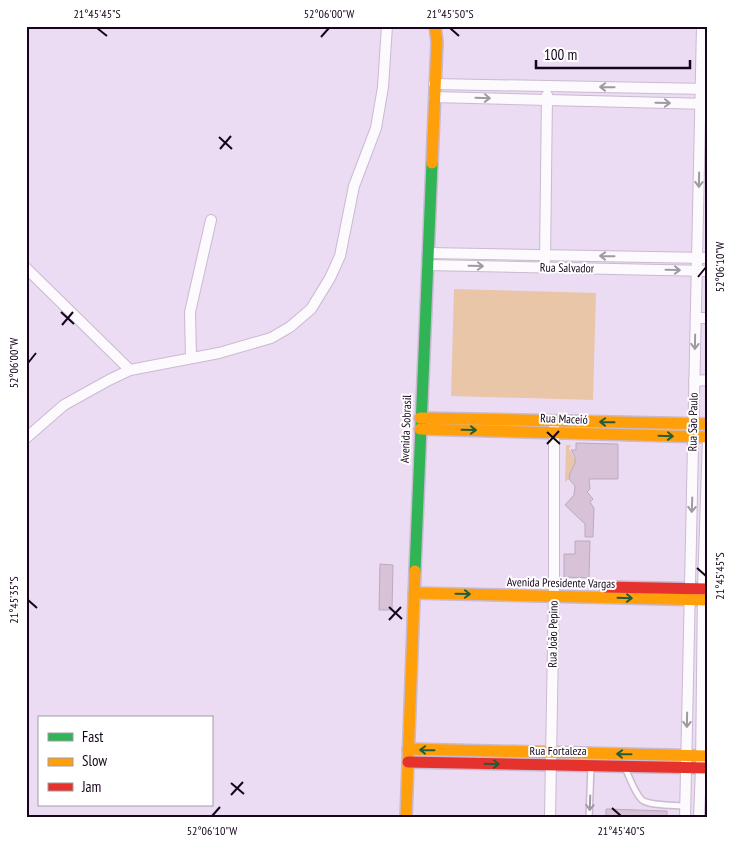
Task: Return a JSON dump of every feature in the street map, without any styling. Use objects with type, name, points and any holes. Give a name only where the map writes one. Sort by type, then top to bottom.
[{"type":"street","points":[[26,438],[64,405],[130,370],[219,353],[271,338],[290,327],[311,309],[330,278],[340,256],[354,186],[376,128],[384,87],[387,26]]},
{"type":"street","name":"Avenida Sobrasil","points":[[406,818],[420,423],[437,42],[435,26]]},
{"type":"street","name":"Avenida Sobrasil","points":[[437,42],[442,26]]},
{"type":"street","name":"Rua São Paulo","points":[[685,818],[697,257],[703,198],[704,89],[702,26]]},
{"type":"street","points":[[434,84],[704,89]]},
{"type":"street","points":[[545,267],[548,86]]},
{"type":"street","points":[[645,88],[645,102]]},
{"type":"street","points":[[434,97],[704,104]]},
{"type":"street","points":[[191,358],[190,312],[211,220]]},
{"type":"street","name":"Rua Salvador","points":[[427,259],[545,255],[708,258]]},
{"type":"street","points":[[650,256],[650,270]]},
{"type":"street","name":"Rua Salvador","points":[[427,259],[545,267],[708,271]]},
{"type":"street","points":[[26,268],[130,370]]},
{"type":"street","points":[[696,318],[708,318]]},
{"type":"street","points":[[694,381],[708,380]]},
{"type":"street","name":"Rua Maceió","points":[[420,423],[554,420],[708,424]]},
{"type":"street","name":"Rua João Pepino","points":[[550,818],[554,591],[554,420]]},
{"type":"street","points":[[635,422],[635,435]]},
{"type":"street","name":"Rua Maceió","points":[[420,423],[554,432],[708,437]]},
{"type":"street","name":"Rua São Paulo","points":[[699,818],[704,768],[702,652],[708,437]]},
{"type":"street","points":[[692,486],[706,486]]},
{"type":"street","points":[[691,536],[704,536]]},
{"type":"street","name":"Avenida Presidente Vargas","points":[[414,588],[705,595]]},
{"type":"street","points":[[688,652],[702,652]]},
{"type":"street","points":[[687,696],[702,696]]},
{"type":"street","name":"Rua Fortaleza","points":[[408,749],[552,753],[624,766],[704,768]]},
{"type":"street","points":[[462,750],[462,763]]},
{"type":"street","points":[[514,752],[514,764]]},
{"type":"street","points":[[648,754],[648,767]]},
{"type":"street","name":"Rua Fortaleza","points":[[408,762],[552,765],[591,759],[648,754],[704,756]]},
{"type":"lane","points":[[589,818],[591,759]]},
{"type":"lane","points":[[624,766],[643,801],[685,806]]},
{"type":"shaded area","points":[[454,289],[596,293],[593,400],[451,396]]},
{"type":"shaded area","points":[[566,445],[571,445],[569,449],[576,461],[569,479],[565,482]]},
{"type":"building","points":[[576,443],[618,444],[618,479],[589,479],[590,489],[587,492],[593,499],[590,502],[594,508],[593,537],[585,537],[585,524],[565,505],[574,495],[575,486],[569,479],[575,463],[575,457],[571,450],[576,450]]},
{"type":"building","points":[[575,541],[590,541],[589,578],[564,577],[564,554],[575,554]]},
{"type":"building","points":[[380,564],[393,565],[392,610],[379,610]]},
{"type":"building","points":[[606,809],[667,811],[667,818],[606,818]]},
{"type":"traffic: fast","points":[[415,571],[432,163]]},
{"type":"traffic: slow","points":[[432,163],[437,42],[435,26]]},
{"type":"traffic: slow","points":[[420,418],[708,424]]},
{"type":"traffic: slow","points":[[420,429],[708,437]]},
{"type":"traffic: slow","points":[[406,818],[415,571]]},
{"type":"traffic: slow","points":[[414,593],[708,600]]},
{"type":"traffic: slow","points":[[408,749],[708,756]]},
{"type":"traffic: jam","points":[[604,587],[708,589]]},
{"type":"traffic: jam","points":[[408,762],[708,768]]}]
